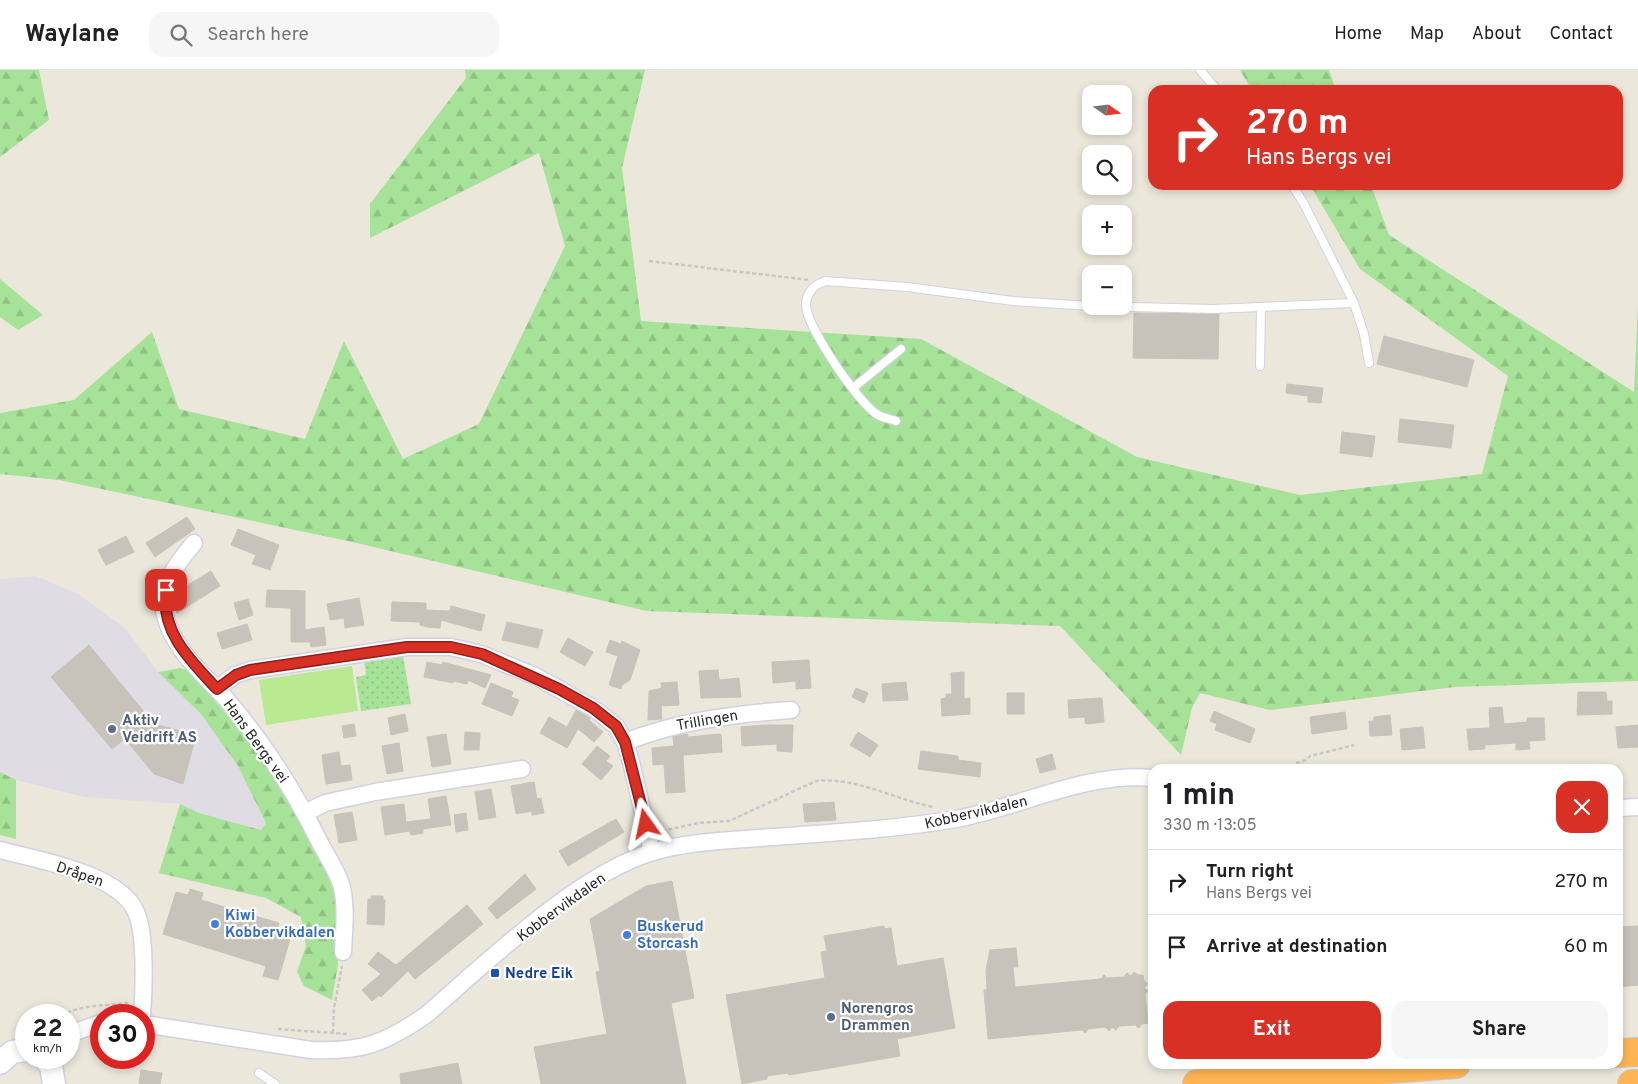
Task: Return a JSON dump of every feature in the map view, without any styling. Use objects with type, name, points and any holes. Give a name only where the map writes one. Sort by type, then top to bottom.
[{"type":"highway","points":[[1623,1053],[1638,1052]]},
{"type":"highway","points":[[1198,1084],[1392,1069]]},
{"type":"highway","points":[[1632,1084],[1638,1084]]},
{"type":"main road","points":[[0,1062],[15,1052]]},
{"type":"street","name":"Hans Bergs vei","points":[[194,543],[175,568],[168,582],[164,610],[177,643],[243,719],[306,814],[341,884],[344,912],[343,952]]},
{"type":"street","points":[[217,689],[236,675],[265,666],[407,647],[451,647],[482,654],[559,689],[608,719],[616,726],[625,742],[652,852]]},
{"type":"street","name":"Trillingen","points":[[625,742],[647,733],[704,718],[791,710]]},
{"type":"street","points":[[306,814],[325,803],[375,792],[522,769]]},
{"type":"street","name":"Kobbervikdalen","points":[[155,1026],[311,1050],[368,1047],[406,1029],[426,1015],[538,921],[588,884],[622,865],[652,852],[708,843],[930,824],[986,812],[1086,783],[1148,773]]},
{"type":"street","points":[[1623,808],[1638,807]]},
{"type":"street","name":"Dråpen","points":[[0,850],[98,878],[116,887],[129,900],[136,912],[141,928],[142,1004]]},
{"type":"lane","points":[[1200,70],[1213,85]]},
{"type":"lane","points":[[1295,190],[1354,303],[1364,334],[1369,363]]},
{"type":"lane","points":[[896,421],[878,415],[867,405],[826,350],[807,311],[806,305],[810,291],[826,281],[908,287],[1013,301],[1082,305]]},
{"type":"lane","points":[[1132,308],[1261,308],[1354,303]]},
{"type":"lane","points":[[1260,366],[1261,308]]},
{"type":"lane","points":[[853,388],[901,349]]},
{"type":"lane","points":[[259,1074],[275,1084]]},
{"type":"path","points":[[649,261],[826,281]]},
{"type":"path","points":[[1296,763],[1306,760],[1310,756],[1354,745]]},
{"type":"path","points":[[1331,746],[1331,751]]},
{"type":"path","points":[[659,832],[698,823],[729,821],[816,781],[828,780],[854,784],[939,808]]},
{"type":"path","points":[[333,1033],[334,1008],[340,985],[343,952]]},
{"type":"path","points":[[80,1007],[128,1003]]},
{"type":"path","points":[[271,1028],[344,1033],[352,1038]]},
{"type":"shaded area","points":[[36,576],[78,594],[125,628],[158,672],[201,714],[238,766],[266,823],[261,830],[199,813],[180,804],[84,797],[16,780],[0,772],[0,579]]},
{"type":"green space","points":[[0,70],[39,70],[49,120],[0,157]]},
{"type":"green space","points":[[465,70],[645,70],[622,168],[641,321],[921,339],[1137,457],[1300,495],[1482,474],[1508,376],[1360,269],[1313,190],[1373,190],[1389,235],[1634,392],[1638,305],[1638,681],[1454,687],[1270,710],[1200,693],[1192,708],[1181,755],[1060,626],[647,611],[348,541],[59,480],[0,474],[0,413],[74,400],[152,332],[179,409],[305,439],[344,341],[403,459],[479,424],[565,246],[539,153],[370,238],[370,204],[466,78]]},
{"type":"green space","points":[[1240,70],[1329,70],[1334,85],[1249,85]]},
{"type":"green space","points":[[0,279],[43,315],[18,330],[0,317]]},
{"type":"green space","points":[[403,655],[411,704],[361,711],[356,677],[366,675],[364,660]]},
{"type":"green space","points":[[352,666],[358,711],[266,725],[259,680]]},
{"type":"green space","points":[[181,668],[190,671],[258,752],[336,884],[339,910],[338,964],[332,1000],[304,986],[297,972],[306,946],[301,917],[266,898],[159,873],[180,804],[199,813],[261,830],[266,823],[238,766],[201,714],[158,672]]},
{"type":"green space","points":[[0,772],[16,780],[16,839],[0,835]]},
{"type":"building","points":[[1134,313],[1219,314],[1218,359],[1133,358]]},
{"type":"building","points":[[1384,336],[1474,360],[1467,387],[1377,364]]},
{"type":"building","points":[[1287,384],[1323,388],[1321,403],[1308,402],[1308,396],[1286,393]]},
{"type":"building","points":[[1400,419],[1454,425],[1451,448],[1398,442]]},
{"type":"building","points":[[1342,432],[1375,436],[1372,457],[1340,453]]},
{"type":"building","points":[[187,517],[195,529],[155,557],[146,543]]},
{"type":"building","points":[[238,529],[279,545],[270,570],[252,564],[256,555],[231,545]]},
{"type":"building","points":[[126,536],[134,552],[106,565],[98,550]]},
{"type":"building","points":[[211,571],[220,586],[177,613],[174,607],[175,593]]},
{"type":"building","points":[[267,590],[305,591],[305,630],[324,627],[326,645],[311,647],[310,642],[291,642],[291,608],[266,607]]},
{"type":"building","points":[[359,598],[364,625],[345,628],[344,618],[330,620],[327,604]]},
{"type":"building","points":[[248,599],[253,615],[239,620],[234,603]]},
{"type":"building","points":[[392,602],[426,603],[426,610],[450,611],[451,606],[485,615],[481,631],[441,620],[440,628],[427,627],[420,625],[420,622],[391,621]]},
{"type":"building","points":[[507,622],[543,630],[538,648],[502,640]]},
{"type":"building","points":[[247,624],[252,640],[222,649],[217,633]]},
{"type":"building","points":[[568,638],[593,652],[585,666],[560,652]]},
{"type":"building","points":[[610,640],[621,644],[622,641],[640,650],[630,680],[622,685],[621,689],[609,685],[618,656],[606,652]]},
{"type":"building","points":[[89,645],[154,724],[196,735],[183,784],[154,774],[125,739],[112,749],[51,677]]},
{"type":"building","points":[[809,660],[811,688],[796,689],[796,681],[773,683],[772,662]]},
{"type":"building","points":[[427,662],[442,665],[443,662],[491,675],[485,688],[468,680],[467,684],[453,681],[453,683],[424,677]]},
{"type":"building","points":[[718,670],[719,680],[739,678],[741,697],[701,698],[699,671]]},
{"type":"building","points":[[964,672],[964,699],[970,698],[970,714],[942,716],[941,699],[946,698],[946,694],[952,694],[951,673]]},
{"type":"building","points":[[677,682],[679,705],[661,706],[662,719],[648,720],[649,691],[662,688],[661,683]]},
{"type":"building","points":[[906,682],[908,700],[883,701],[882,684]]},
{"type":"building","points":[[491,683],[513,692],[511,697],[519,700],[512,716],[482,704]]},
{"type":"building","points":[[856,688],[868,693],[864,703],[852,697]]},
{"type":"building","points":[[1578,692],[1606,692],[1607,701],[1612,701],[1612,714],[1577,715]]},
{"type":"building","points":[[1007,693],[1024,693],[1024,714],[1007,714]]},
{"type":"building","points":[[1102,698],[1104,722],[1088,724],[1085,723],[1085,717],[1069,718],[1068,700]]},
{"type":"building","points":[[1502,707],[1504,724],[1527,722],[1527,718],[1544,718],[1545,740],[1529,741],[1530,749],[1516,750],[1516,743],[1485,745],[1485,749],[1469,750],[1467,729],[1490,728],[1489,708]]},
{"type":"building","points":[[576,710],[590,718],[589,720],[603,732],[594,742],[578,729],[567,748],[540,733],[549,717],[567,727]]},
{"type":"building","points":[[1214,711],[1255,729],[1250,743],[1215,730],[1217,724],[1210,721]]},
{"type":"building","points":[[1345,712],[1347,729],[1312,734],[1310,717]]},
{"type":"building","points":[[405,714],[408,731],[391,735],[388,718]]},
{"type":"building","points":[[1390,715],[1392,735],[1370,736],[1369,721],[1374,721],[1374,717]]},
{"type":"building","points":[[354,724],[356,736],[344,738],[342,726]]},
{"type":"building","points":[[793,725],[792,752],[777,751],[777,744],[742,746],[741,727]]},
{"type":"building","points":[[1638,725],[1638,747],[1618,748],[1616,727]]},
{"type":"building","points":[[1423,727],[1425,748],[1402,750],[1400,729]]},
{"type":"building","points":[[465,732],[480,733],[479,750],[464,750]]},
{"type":"building","points":[[858,732],[878,745],[870,757],[850,745]]},
{"type":"building","points":[[446,734],[451,764],[432,767],[427,737]]},
{"type":"building","points":[[688,734],[688,737],[721,734],[722,752],[683,755],[685,792],[666,793],[664,764],[653,765],[652,748],[674,746],[673,737]]},
{"type":"building","points":[[399,743],[403,771],[387,774],[382,746]]},
{"type":"building","points":[[597,746],[610,756],[606,761],[613,766],[601,780],[582,764]]},
{"type":"building","points":[[921,751],[958,756],[958,760],[981,763],[980,777],[918,769]]},
{"type":"building","points":[[339,752],[341,766],[350,765],[352,780],[326,784],[322,755]]},
{"type":"building","points":[[1052,754],[1056,769],[1040,773],[1036,759]]},
{"type":"building","points":[[534,782],[537,799],[541,798],[544,813],[532,815],[532,811],[516,814],[511,786]]},
{"type":"building","points":[[491,789],[496,817],[479,820],[475,792]]},
{"type":"building","points":[[446,796],[451,825],[423,829],[423,833],[411,835],[410,831],[385,835],[381,807],[404,804],[406,822],[431,819],[428,799]]},
{"type":"building","points":[[834,802],[836,820],[805,822],[803,804]]},
{"type":"building","points":[[352,812],[357,840],[339,843],[334,815]]},
{"type":"building","points":[[466,813],[468,830],[456,832],[454,815]]},
{"type":"building","points":[[616,819],[624,832],[568,866],[559,851]]},
{"type":"building","points":[[525,874],[536,889],[497,919],[488,908]]},
{"type":"building","points":[[672,881],[694,998],[671,1003],[686,1084],[541,1084],[534,1047],[607,1034],[596,972],[600,971],[590,919],[646,886]]},
{"type":"building","points":[[190,889],[203,893],[201,900],[279,923],[276,934],[290,939],[278,980],[263,976],[266,966],[163,934],[176,892],[188,895]]},
{"type":"building","points":[[371,896],[383,896],[383,900],[385,900],[384,925],[367,924],[368,899],[371,899]]},
{"type":"building","points":[[467,905],[483,924],[415,979],[408,971],[381,997],[379,995],[372,1001],[362,990],[381,974],[368,964],[378,952],[396,965]]},
{"type":"building","points":[[884,926],[884,929],[891,928],[897,966],[943,958],[955,1028],[897,1039],[900,1056],[789,1075],[788,1073],[767,1076],[767,1079],[742,1084],[726,995],[825,978],[821,952],[827,951],[824,936]]},
{"type":"building","points":[[1638,926],[1638,985],[1623,986],[1623,927]]},
{"type":"building","points":[[1016,948],[1018,967],[1013,967],[1015,987],[1101,979],[1104,975],[1107,978],[1124,977],[1127,973],[1131,976],[1134,972],[1138,975],[1143,975],[1144,981],[1148,984],[1144,988],[1148,991],[1145,994],[1148,1023],[1142,1024],[1139,1028],[1135,1025],[1119,1026],[1116,1030],[1112,1027],[1109,1031],[1105,1027],[1088,1029],[1085,1033],[1082,1030],[988,1039],[984,990],[987,990],[986,970],[990,950]]},
{"type":"building","points":[[458,1063],[462,1084],[401,1084],[400,1074]]},
{"type":"building","points":[[141,1070],[162,1073],[160,1084],[139,1084]]},
{"type":"place","name":"Aktiv Veidrift AS","points":[[112,729]]},
{"type":"place","name":"Kiwi Kobbervikdalen","points":[[215,924]]},
{"type":"place","name":"Buskerud Storcash","points":[[627,935]]},
{"type":"place","name":"Nedre Eik","points":[[495,973]]},
{"type":"place","name":"Norengros Drammen","points":[[831,1017]]},
{"type":"route","points":[[166,590],[164,610],[177,643],[217,689],[236,675],[265,666],[407,647],[432,646],[451,647],[482,654],[537,678],[593,708],[616,726],[625,742],[646,824]]}]
